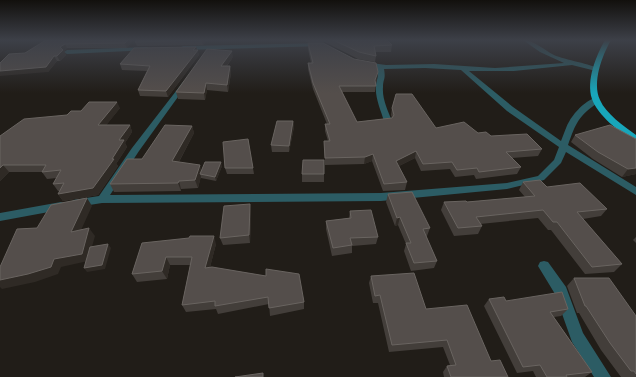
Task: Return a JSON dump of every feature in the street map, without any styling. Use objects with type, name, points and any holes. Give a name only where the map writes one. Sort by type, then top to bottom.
[{"type":"highway","points":[[601,58],[596,69],[594,82],[596,100],[612,119],[636,139]]},
{"type":"street","points":[[556,58],[570,64],[596,69]]},
{"type":"street","points":[[361,63],[380,66],[438,66],[463,69],[525,69],[570,64]]},
{"type":"street","points":[[380,66],[382,78],[379,87],[380,100],[388,121]]},
{"type":"street","points":[[463,69],[510,109],[636,192]]},
{"type":"street","points":[[102,199],[135,150],[190,76]]},
{"type":"street","points":[[0,217],[102,199],[381,197],[507,186],[542,178],[558,162],[573,121],[583,109],[596,100]]},
{"type":"street","points":[[544,266],[561,291],[577,337],[603,377]]},
{"type":"building","points":[[5,58],[53,58],[46,67],[0,71],[0,63]]},
{"type":"building","points":[[126,58],[192,58],[166,91],[138,90],[150,66],[120,64]]},
{"type":"building","points":[[201,58],[227,58],[221,66],[230,66],[227,85],[206,83],[204,93],[176,92]]},
{"type":"building","points":[[312,58],[351,58],[376,63],[378,72],[375,80],[376,86],[339,86],[357,122],[392,118],[394,115],[392,108],[396,94],[412,94],[436,128],[464,122],[478,133],[486,132],[491,136],[527,134],[542,149],[506,152],[521,167],[479,172],[477,168],[457,170],[452,162],[423,164],[416,151],[396,161],[407,182],[384,184],[373,154],[365,157],[325,158],[324,141],[330,141],[325,124],[330,124],[313,83],[308,63],[313,63]]},
{"type":"building","points":[[89,102],[117,102],[98,125],[130,125],[119,140],[124,140],[112,159],[114,159],[93,188],[58,194],[64,183],[53,184],[61,170],[42,172],[46,165],[3,165],[0,168],[0,136],[24,119],[67,115],[71,111],[81,111]]},
{"type":"building","points":[[277,121],[293,121],[289,146],[271,145]]},
{"type":"building","points":[[165,125],[192,126],[172,161],[200,165],[195,180],[179,181],[178,183],[110,184],[127,159],[142,159]]},
{"type":"building","points":[[610,125],[636,139],[636,168],[628,169],[598,152],[575,135]]},
{"type":"building","points":[[248,139],[253,168],[225,168],[223,142]]},
{"type":"building","points":[[303,160],[324,160],[324,174],[302,174]]},
{"type":"building","points":[[205,162],[221,162],[215,177],[200,174]]},
{"type":"building","points":[[540,180],[547,187],[580,183],[607,209],[577,212],[622,264],[592,267],[557,222],[553,222],[543,210],[476,217],[482,226],[458,228],[444,202],[467,202],[535,196],[523,182]]},
{"type":"building","points":[[412,192],[430,228],[423,229],[437,261],[414,263],[406,243],[411,243],[400,217],[397,218],[388,194]]},
{"type":"building","points":[[87,198],[71,232],[89,228],[82,254],[54,259],[51,267],[0,280],[0,267],[17,229],[37,228],[51,205]]},
{"type":"building","points":[[250,204],[249,235],[220,238],[224,206]]},
{"type":"building","points":[[371,210],[378,237],[350,238],[352,245],[333,248],[326,221],[351,218],[350,211]]},
{"type":"building","points":[[190,236],[214,236],[205,268],[212,267],[266,276],[266,269],[299,274],[304,302],[269,308],[268,297],[215,306],[215,301],[182,305],[192,257],[166,257],[162,271],[132,274],[142,243],[189,238]]},
{"type":"building","points":[[108,244],[102,265],[84,268],[90,247]]},
{"type":"building","points":[[414,273],[426,309],[467,305],[491,361],[500,360],[508,377],[451,377],[447,366],[456,365],[447,340],[392,345],[380,295],[375,296],[371,276]]},
{"type":"building","points":[[574,278],[609,278],[636,316],[636,374],[634,371],[631,371],[610,343],[585,306]]},
{"type":"building","points":[[562,292],[568,309],[550,312],[592,372],[566,375],[567,377],[547,377],[540,365],[523,367],[489,299],[504,297],[506,301]]},
{"type":"building","points":[[263,373],[263,377],[235,377]]}]
